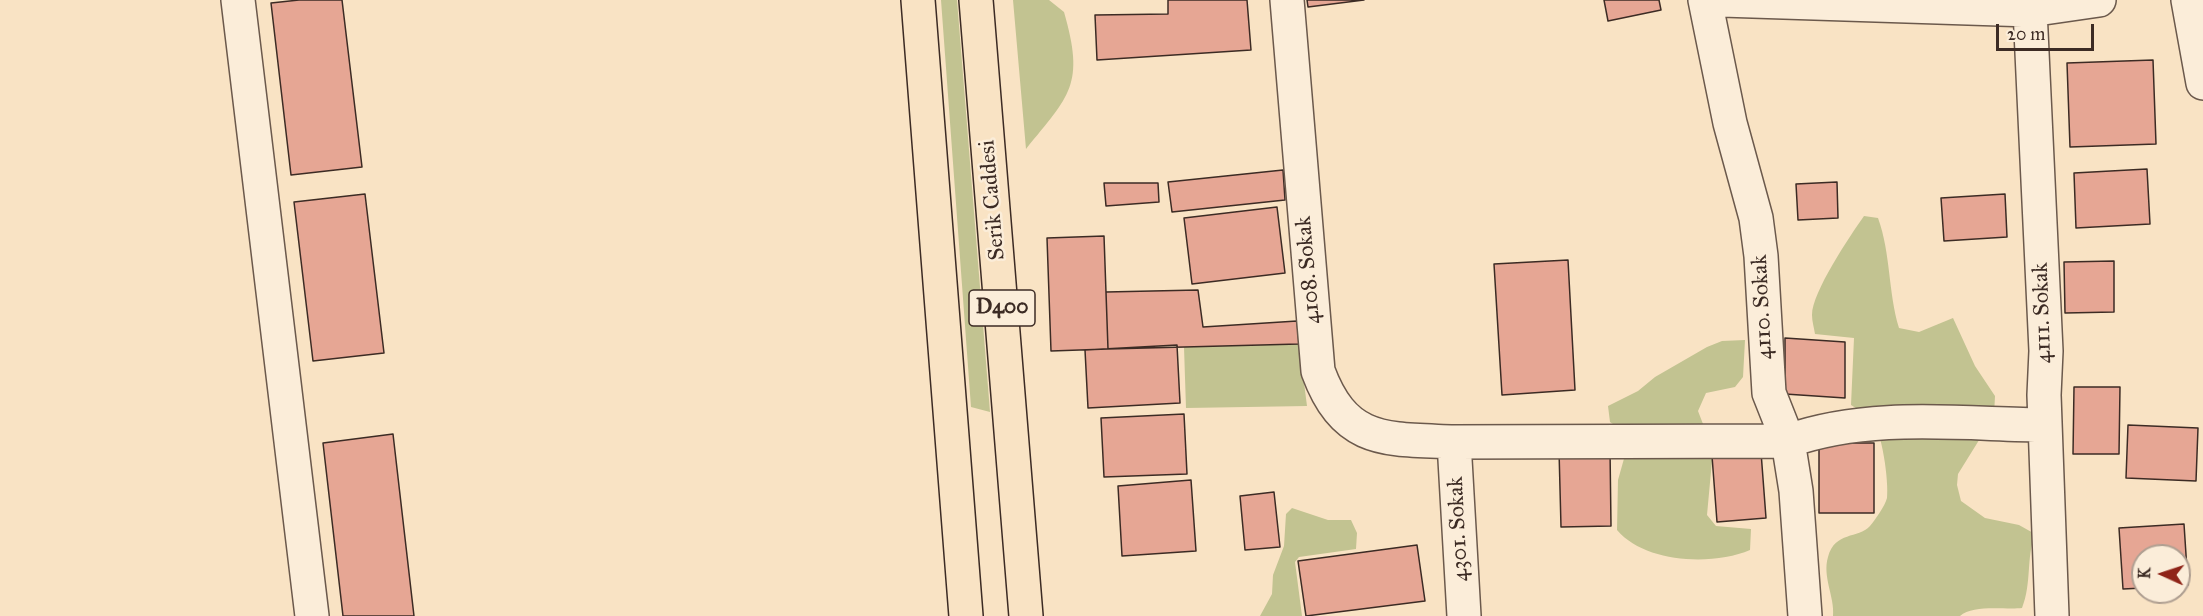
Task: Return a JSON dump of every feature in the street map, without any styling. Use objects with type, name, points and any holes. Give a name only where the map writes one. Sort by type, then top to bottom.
[{"type":"highway","name":"D400","points":[[918,0],[966,616]]},
{"type":"highway","name":"Serik Caddesi","points":[[976,0],[1026,616]]},
{"type":"street","points":[[238,0],[312,616]]},
{"type":"street","name":"4108. Sokak","points":[[1287,0],[1318,370],[1327,395],[1355,427],[1375,435],[1454,442],[1788,441],[1829,428],[1868,423],[2045,425]]},
{"type":"street","name":"4110. Sokak","points":[[1705,0],[1730,123],[1756,218],[1761,256],[1769,393],[1788,441],[1796,491],[1805,616]]},
{"type":"street","points":[[1722,0],[2030,10],[2099,0]]},
{"type":"street","points":[[2188,0],[2203,83]]},
{"type":"street","name":"4111. Sokak","points":[[2030,10],[2046,351],[2045,425],[2052,616]]},
{"type":"street","name":"4301. Sokak","points":[[1454,442],[1464,616]]},
{"type":"green space","points":[[941,0],[957,0],[990,412],[971,407]]},
{"type":"green space","points":[[1013,0],[1049,0],[1064,12],[1073,57],[1073,73],[1063,101],[1026,149]]},
{"type":"green space","points":[[1864,216],[1878,218],[1885,245],[1899,328],[1919,332],[1953,318],[1975,366],[1995,396],[1994,416],[1958,474],[1957,485],[1961,501],[1985,518],[2019,525],[2035,534],[2022,608],[1973,610],[1960,616],[1833,616],[1827,579],[1827,564],[1831,549],[1841,539],[1859,533],[1870,526],[1887,498],[1886,469],[1875,424],[1871,418],[1851,405],[1854,338],[1815,334],[1812,317],[1818,293],[1825,279]]},
{"type":"green space","points":[[1745,340],[1743,377],[1735,387],[1706,393],[1698,411],[1713,450],[1707,515],[1716,526],[1751,529],[1750,550],[1735,555],[1699,559],[1661,555],[1644,549],[1629,541],[1617,530],[1618,480],[1627,448],[1628,434],[1610,422],[1608,406],[1638,391],[1655,377],[1707,347],[1722,341]]},
{"type":"green space","points":[[1299,344],[1307,406],[1186,408],[1184,347]]},
{"type":"green space","points":[[1292,508],[1328,520],[1351,520],[1357,533],[1356,549],[1299,557],[1295,562],[1302,616],[1260,616],[1272,594],[1273,575],[1284,546],[1286,514]]},
{"type":"building","points":[[299,0],[342,0],[362,167],[291,175],[271,3]]},
{"type":"building","points":[[1168,0],[1247,0],[1251,50],[1097,60],[1095,15],[1168,14]]},
{"type":"building","points":[[1307,0],[1364,0],[1308,7]]},
{"type":"building","points":[[1604,0],[1659,0],[1661,10],[1608,21]]},
{"type":"building","points":[[2153,60],[2156,144],[2070,147],[2067,63]]},
{"type":"building","points":[[2147,169],[2150,224],[2076,228],[2074,173]]},
{"type":"building","points":[[1283,170],[1285,200],[1172,212],[1168,182]]},
{"type":"building","points":[[1837,182],[1838,218],[1798,220],[1796,184]]},
{"type":"building","points":[[1104,183],[1158,183],[1159,202],[1106,206]]},
{"type":"building","points":[[365,194],[384,353],[313,361],[294,202]]},
{"type":"building","points":[[2005,194],[2007,237],[1944,241],[1941,198]]},
{"type":"building","points":[[1277,207],[1285,273],[1192,284],[1184,218]]},
{"type":"building","points":[[1104,236],[1108,349],[1051,351],[1047,238]]},
{"type":"building","points":[[1568,260],[1575,390],[1502,395],[1494,264]]},
{"type":"building","points":[[2114,261],[2114,312],[2065,313],[2064,262]]},
{"type":"building","points":[[1198,290],[1203,327],[1297,321],[1299,344],[1108,349],[1106,292]]},
{"type":"building","points":[[1785,338],[1845,342],[1845,398],[1785,394]]},
{"type":"building","points":[[1177,345],[1180,403],[1088,408],[1085,350]]},
{"type":"building","points":[[2074,387],[2120,387],[2119,454],[2073,454]]},
{"type":"building","points":[[1184,414],[1187,474],[1104,477],[1101,418]]},
{"type":"building","points":[[2128,425],[2198,428],[2196,481],[2126,478]]},
{"type":"building","points":[[393,434],[414,616],[343,616],[323,443]]},
{"type":"building","points":[[1819,443],[1874,443],[1874,513],[1819,513]]},
{"type":"building","points":[[1610,449],[1611,526],[1561,527],[1559,450]]},
{"type":"building","points":[[1761,452],[1766,518],[1717,522],[1712,456]]},
{"type":"building","points":[[1191,480],[1196,551],[1122,556],[1118,486]]},
{"type":"building","points":[[1274,492],[1280,547],[1245,550],[1240,496]]},
{"type":"building","points":[[2184,524],[2185,544],[2131,544],[2131,589],[2123,589],[2119,528]]},
{"type":"building","points":[[1417,545],[1425,601],[1306,616],[1298,561]]}]
